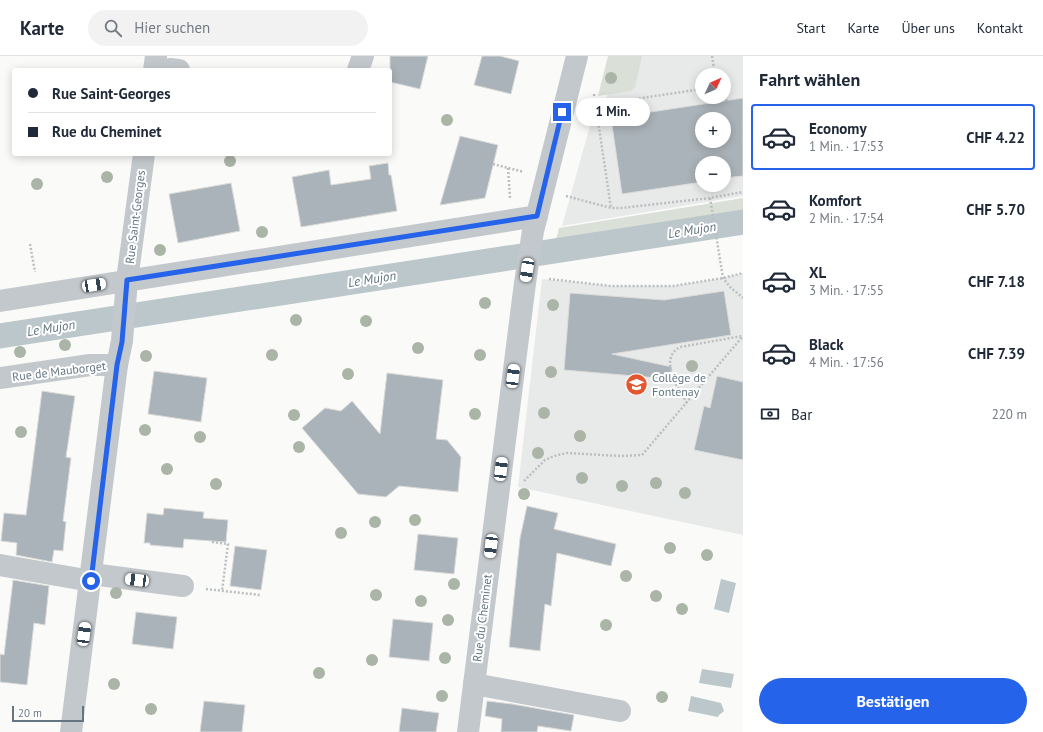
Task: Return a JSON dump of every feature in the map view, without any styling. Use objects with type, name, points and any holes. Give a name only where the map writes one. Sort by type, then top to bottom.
[{"type":"street","points":[[359,68],[363,56]]},
{"type":"street","name":"Rue du Cheminet","points":[[468,732],[534,281],[537,182],[577,56]]},
{"type":"street","name":"Rue Saint-Georges","points":[[71,732],[92,578],[117,365],[122,342],[126,289],[144,156]]},
{"type":"street","points":[[0,301],[126,289],[535,223]]},
{"type":"street","name":"Rue de Mauborget","points":[[0,378],[90,365],[117,365]]},
{"type":"street","points":[[0,565],[92,578],[183,586]]},
{"type":"street","points":[[474,684],[620,711]]},
{"type":"path","points":[[712,56],[714,68]]},
{"type":"path","points":[[615,102],[695,90]]},
{"type":"path","points":[[594,94],[611,208]]},
{"type":"path","points":[[493,164],[508,168],[537,182],[611,208],[710,198],[743,192]]},
{"type":"path","points":[[508,168],[510,202]]},
{"type":"path","points":[[710,198],[723,278],[730,287],[743,298]]},
{"type":"path","points":[[30,244],[36,273]]},
{"type":"path","points":[[534,281],[612,286],[673,286],[723,278],[743,273]]},
{"type":"path","points":[[686,403],[673,381],[670,370],[670,358],[674,350],[680,347],[743,336]]},
{"type":"path","points":[[519,481],[524,481],[545,460],[567,453],[621,456],[642,455],[743,336]]},
{"type":"path","points":[[212,542],[228,544],[222,591]]},
{"type":"path","points":[[183,586],[260,595]]},
{"type":"shaded area","points":[[608,56],[642,56],[635,87],[631,91],[598,96]]},
{"type":"shaded area","points":[[618,56],[743,56],[743,196],[562,226],[591,122],[608,94]]},
{"type":"shaded area","points":[[743,198],[743,219],[554,248],[559,228]]},
{"type":"shaded area","name":"Collège de Fontenay","points":[[743,273],[743,535],[518,487],[542,279],[611,286],[673,286],[723,278]]},
{"type":"shaded area","points":[[721,579],[736,583],[729,613],[714,609]]},
{"type":"shaded area","points":[[702,669],[734,674],[731,688],[699,683]]},
{"type":"shaded area","points":[[691,696],[721,703],[724,711],[718,717],[688,711]]},
{"type":"building","points":[[390,56],[428,56],[420,89],[392,82],[392,68],[390,68]]},
{"type":"building","points":[[482,56],[500,56],[519,61],[511,94],[474,85]]},
{"type":"building","points":[[743,98],[743,176],[731,177],[731,156],[695,156],[695,183],[622,194],[611,118],[703,104],[731,104],[731,100]]},
{"type":"building","points":[[460,136],[498,145],[485,198],[440,205]]},
{"type":"building","points":[[388,163],[389,175],[391,175],[397,211],[301,227],[292,177],[329,170],[331,185],[371,179],[369,166]]},
{"type":"building","points":[[231,183],[240,231],[178,243],[169,194]]},
{"type":"building","points":[[724,291],[731,335],[612,354],[672,367],[670,379],[564,370],[570,293],[664,300]]},
{"type":"building","points":[[154,371],[207,378],[201,422],[148,414]]},
{"type":"building","points":[[387,373],[443,380],[436,439],[447,440],[461,457],[458,492],[399,486],[386,497],[358,494],[302,428],[325,408],[341,411],[352,401],[380,434]]},
{"type":"building","points":[[717,376],[743,382],[743,460],[694,450],[704,406],[710,408]]},
{"type":"building","points":[[42,391],[75,396],[66,457],[71,458],[63,521],[66,522],[63,551],[54,550],[52,562],[16,555],[17,543],[1,541],[4,513],[26,515]]},
{"type":"building","points":[[527,506],[558,513],[554,529],[616,544],[611,566],[557,553],[551,606],[545,604],[540,651],[509,647],[520,538]]},
{"type":"building","points":[[164,508],[204,512],[203,518],[228,520],[226,542],[184,539],[183,548],[150,545],[150,543],[144,543],[147,513],[163,515]]},
{"type":"building","points":[[418,534],[458,538],[454,574],[414,570]]},
{"type":"building","points":[[235,546],[267,550],[261,590],[230,586]]},
{"type":"building","points":[[13,580],[49,586],[45,625],[34,623],[27,685],[0,682],[0,654],[4,655]]},
{"type":"building","points":[[136,612],[177,617],[173,649],[132,644]]},
{"type":"building","points":[[393,619],[433,623],[429,661],[389,657]]},
{"type":"building","points":[[204,701],[245,705],[242,732],[200,732]]},
{"type":"building","points":[[487,701],[574,715],[571,731],[538,726],[537,732],[501,732],[502,719],[485,716]]},
{"type":"building","points":[[402,708],[439,713],[436,732],[399,732]]},
{"type":"waterway","name":"Le Mujon","points":[[0,336],[743,222]]},
{"type":"place","name":"Collège de Fontenay","points":[[637,384]]},
{"type":"route","points":[[91,581],[117,365],[122,342],[127,280],[537,216],[562,112]]}]
